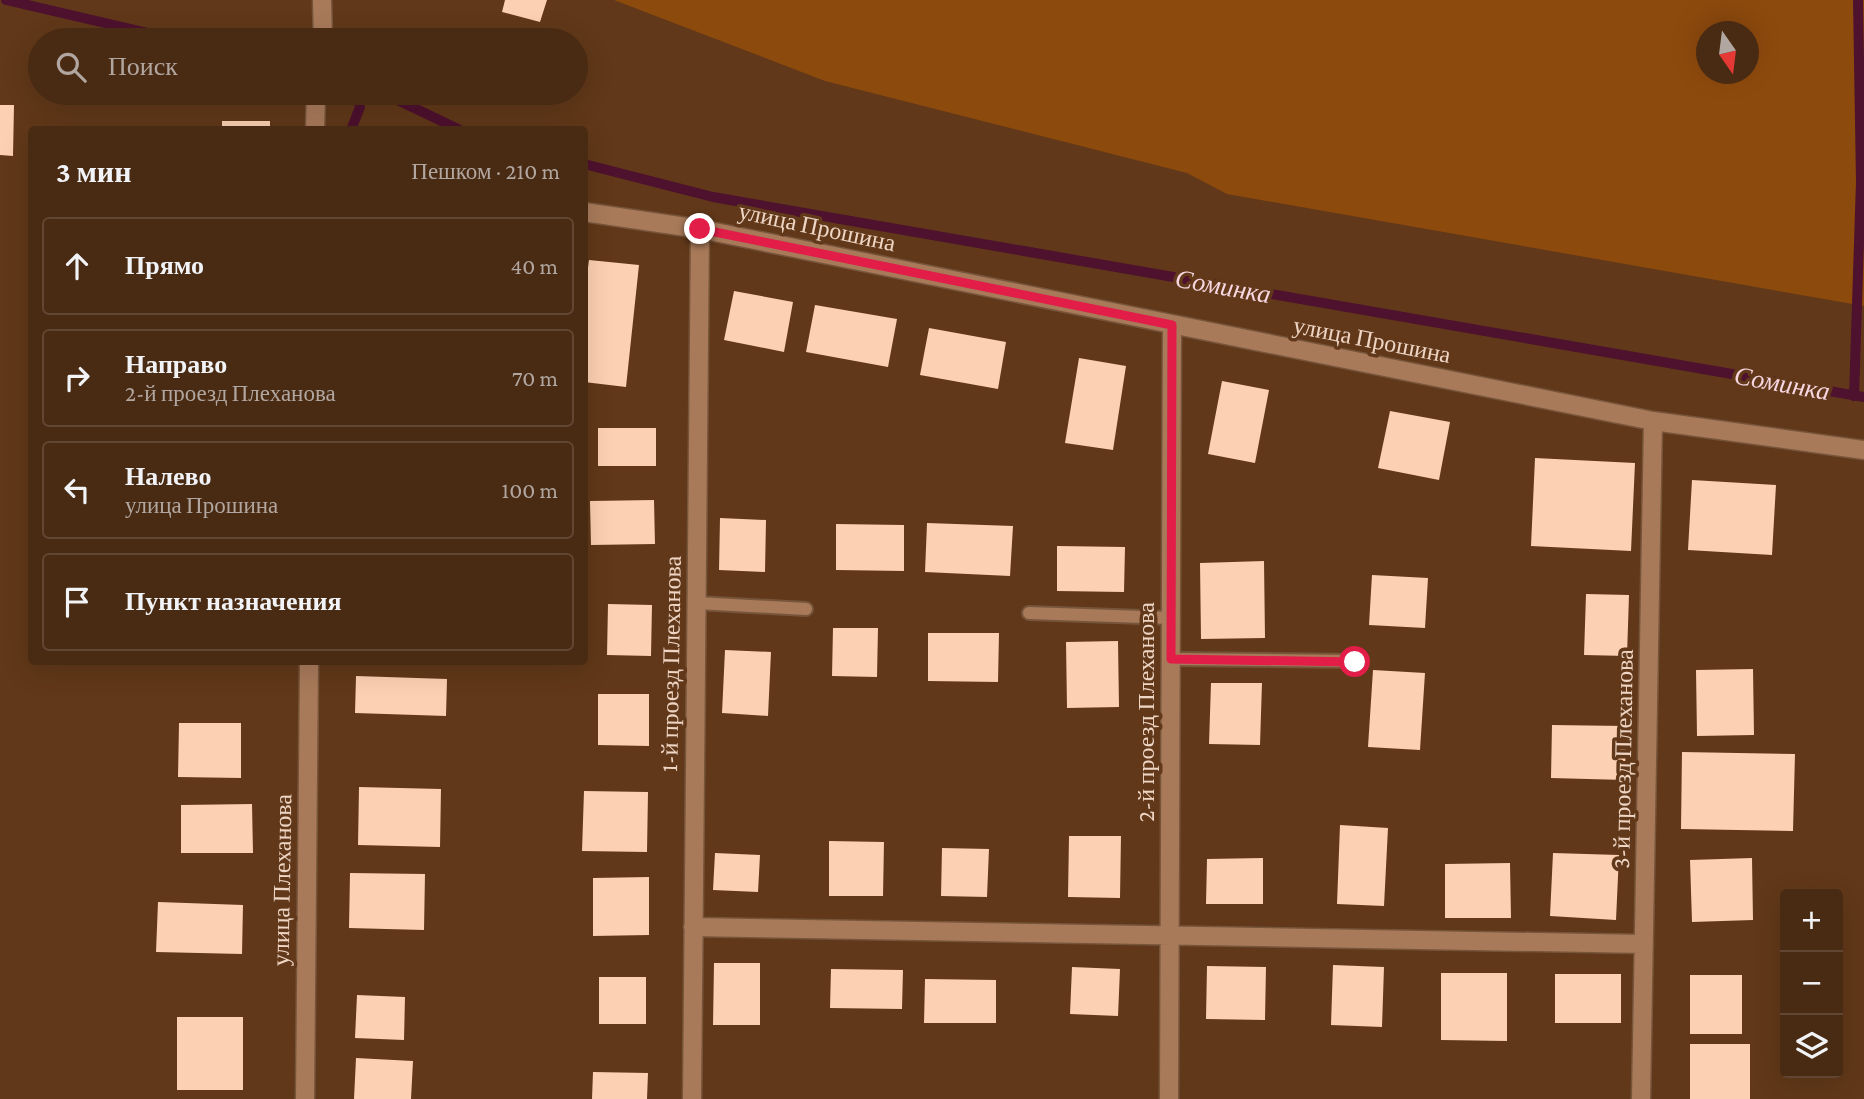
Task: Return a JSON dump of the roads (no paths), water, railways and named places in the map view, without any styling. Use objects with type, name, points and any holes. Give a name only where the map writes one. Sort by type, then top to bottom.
[{"type":"street","points":[[323,0],[323,28]]},
{"type":"street","points":[[315,126],[316,105]]},
{"type":"street","name":"улица Прошина","points":[[588,213],[700,229],[1653,421],[1864,450]]},
{"type":"street","name":"1-й проезд Плеханова","points":[[692,1099],[700,229]]},
{"type":"street","name":"2-й проезд Плеханова","points":[[1168,1099],[1172,325]]},
{"type":"street","name":"3-й проезд Плеханова","points":[[1641,1099],[1653,421]]},
{"type":"street","name":"улица Плеханова","points":[[305,1099],[309,665]]},
{"type":"street","points":[[693,927],[1644,944]]},
{"type":"lane","points":[[696,603],[806,609]]},
{"type":"lane","points":[[1028,613],[1171,618]]},
{"type":"lane","points":[[1171,659],[1355,662]]},
{"type":"waterway","name":"Соминка","points":[[6,0],[126,28]]},
{"type":"waterway","points":[[1854,396],[1861,182],[1858,0]]},
{"type":"waterway","points":[[353,126],[360,105]]},
{"type":"waterway","name":"Соминка","points":[[408,105],[452,126]]},
{"type":"waterway","name":"Соминка","points":[[588,165],[713,197],[1864,397]]}]
